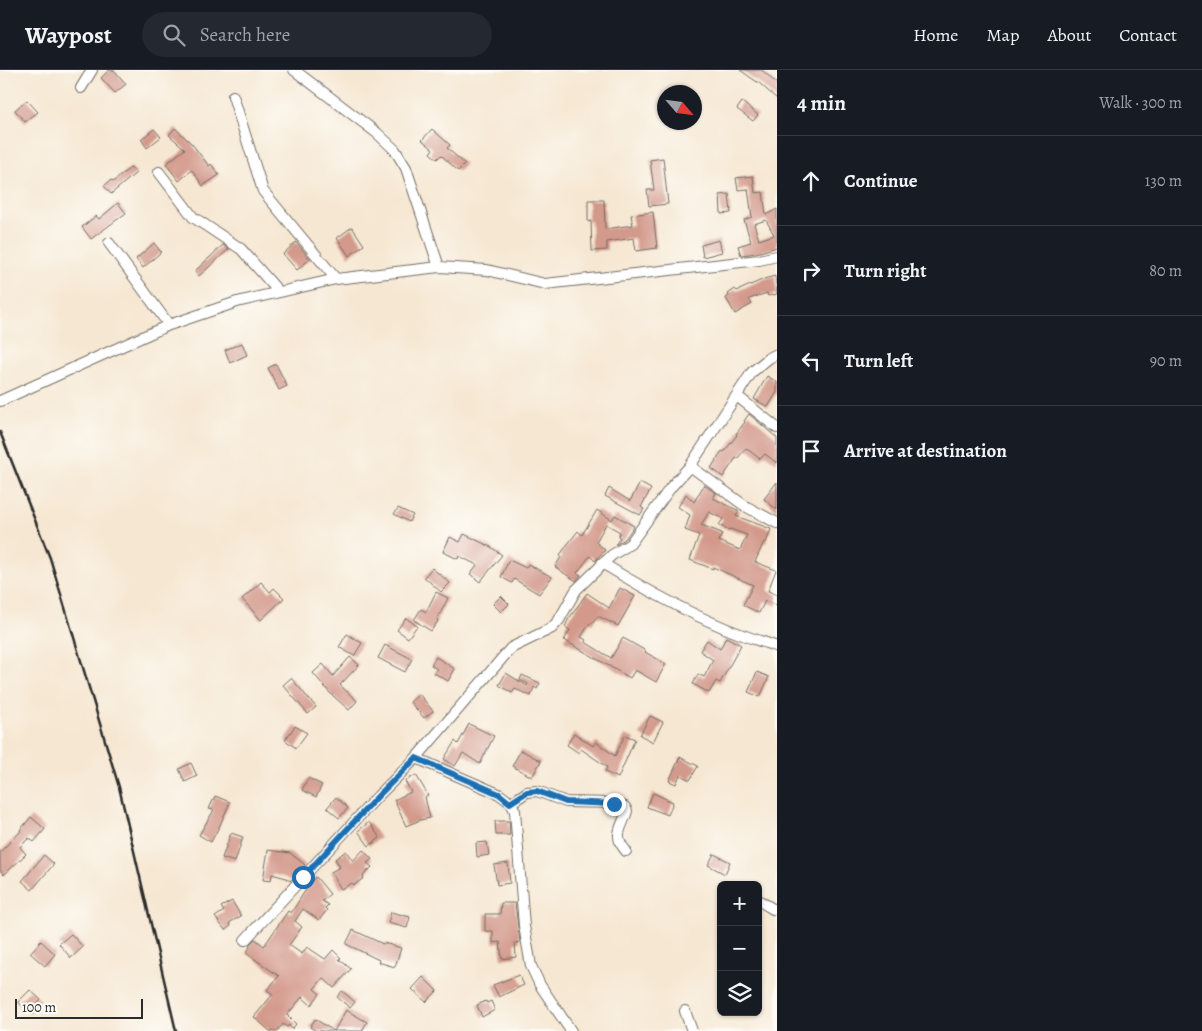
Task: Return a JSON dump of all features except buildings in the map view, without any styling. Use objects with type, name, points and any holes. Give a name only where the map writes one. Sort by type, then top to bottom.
[{"type":"street","points":[[81,88],[92,70]]},
{"type":"street","points":[[294,70],[377,133],[395,150],[406,168],[439,268]]},
{"type":"street","points":[[233,96],[263,191],[336,279]]},
{"type":"street","points":[[159,172],[193,217],[241,249],[279,292]]},
{"type":"street","points":[[109,243],[170,325]]},
{"type":"street","points":[[2,400],[170,325],[236,302],[336,279],[439,268],[487,270],[545,284],[759,260],[777,256]]},
{"type":"street","points":[[245,940],[378,796],[416,758],[511,648],[552,628],[559,620],[576,590],[602,563],[630,544],[665,494],[690,466],[752,372],[777,354]]},
{"type":"street","points":[[737,396],[777,428]]},
{"type":"street","points":[[690,466],[745,506],[777,523]]},
{"type":"street","points":[[602,563],[692,613],[741,635],[777,647]]},
{"type":"street","points":[[416,758],[499,794],[510,803],[515,811],[524,926],[531,966],[540,985],[571,1031]]},
{"type":"street","points":[[510,803],[527,792],[537,791],[566,802],[614,804],[625,807],[627,811],[618,835],[620,844],[626,851]]},
{"type":"street","points":[[762,902],[773,909],[777,909]]},
{"type":"street","points":[[685,1010],[692,1031]]},
{"type":"railway","points":[[0,432],[50,558],[119,787],[176,1031]]},
{"type":"route","points":[[303,877],[416,758],[499,794],[510,803],[527,792],[537,791],[566,802],[614,804]]}]
